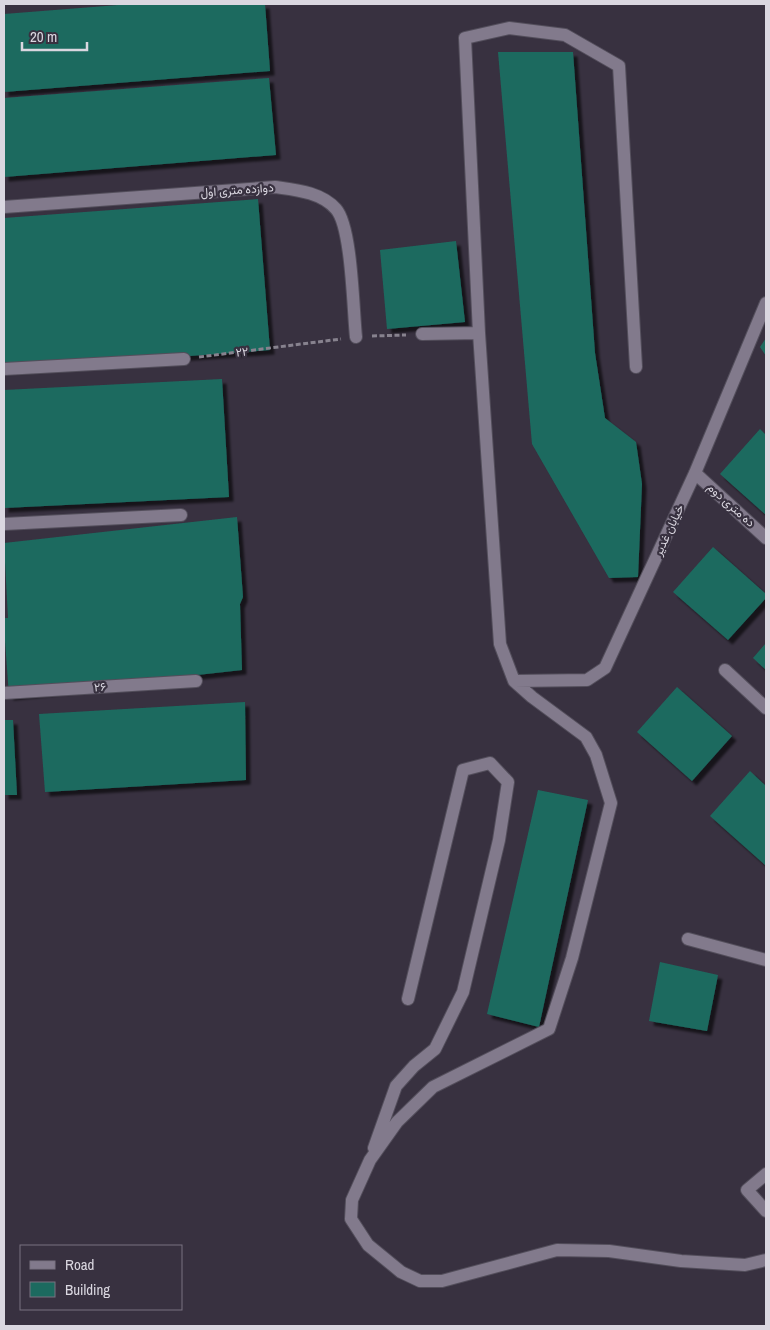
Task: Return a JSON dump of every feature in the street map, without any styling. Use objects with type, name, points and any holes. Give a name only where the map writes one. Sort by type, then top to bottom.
[{"type":"street","points":[[370,1160],[397,1122],[433,1087],[549,1029],[572,958],[611,803],[596,755],[586,737],[532,697],[514,681],[500,644],[479,333],[464,38],[509,28],[565,35],[619,66],[636,367]]},
{"type":"street","name":"دوازده متری اول","points":[[4,207],[276,187],[307,191],[336,209],[346,236],[356,337]]},
{"type":"street","name":"خیابان غدیر","points":[[514,681],[587,680],[605,668],[695,473],[766,303]]},
{"type":"street","points":[[422,334],[479,333]]},
{"type":"street","points":[[4,368],[184,359]]},
{"type":"street","name":"ده متری دوم","points":[[695,473],[766,538]]},
{"type":"street","points":[[4,524],[181,515]]},
{"type":"street","points":[[725,670],[766,708]]},
{"type":"street","name":"۲۶","points":[[4,693],[196,681]]},
{"type":"street","points":[[408,999],[463,770],[490,763],[508,782],[498,840],[463,992],[435,1049],[414,1066],[396,1086],[370,1160],[352,1200],[352,1219],[368,1246],[401,1272],[420,1281],[442,1281],[557,1250],[609,1251],[681,1261],[745,1265],[766,1260]]},
{"type":"street","points":[[688,939],[766,960]]},
{"type":"street","points":[[766,1174],[747,1190],[766,1211]]},
{"type":"path","name":"۲۲","points":[[184,359],[356,337],[422,334]]},
{"type":"building","points":[[131,4],[265,4],[270,71],[4,92],[4,14]]},
{"type":"building","points":[[498,52],[573,52],[595,353],[605,418],[636,442],[642,484],[638,577],[609,578],[532,444]]},
{"type":"building","points":[[269,78],[276,155],[4,177],[4,98]]},
{"type":"building","points":[[258,199],[270,350],[4,370],[4,218]]},
{"type":"building","points":[[456,241],[465,322],[387,329],[380,250]]},
{"type":"building","points":[[766,338],[766,356],[760,347]]},
{"type":"building","points":[[222,379],[229,497],[4,508],[4,390]]},
{"type":"building","points":[[760,429],[766,435],[766,515],[720,474]]},
{"type":"building","points":[[237,517],[243,597],[240,604],[242,670],[9,696],[4,627],[4,618],[8,618],[4,543]]},
{"type":"building","points":[[713,547],[766,594],[766,598],[728,640],[673,592]]},
{"type":"building","points":[[766,643],[766,670],[753,658]]},
{"type":"building","points":[[677,687],[732,736],[692,781],[637,732]]},
{"type":"building","points":[[245,702],[246,780],[45,792],[39,714]]},
{"type":"building","points":[[4,720],[13,720],[17,795],[4,795]]},
{"type":"building","points":[[750,771],[766,786],[765,865],[710,816]]},
{"type":"building","points":[[538,790],[588,800],[539,1027],[487,1014]]},
{"type":"building","points":[[660,962],[718,975],[707,1031],[649,1021]]}]
